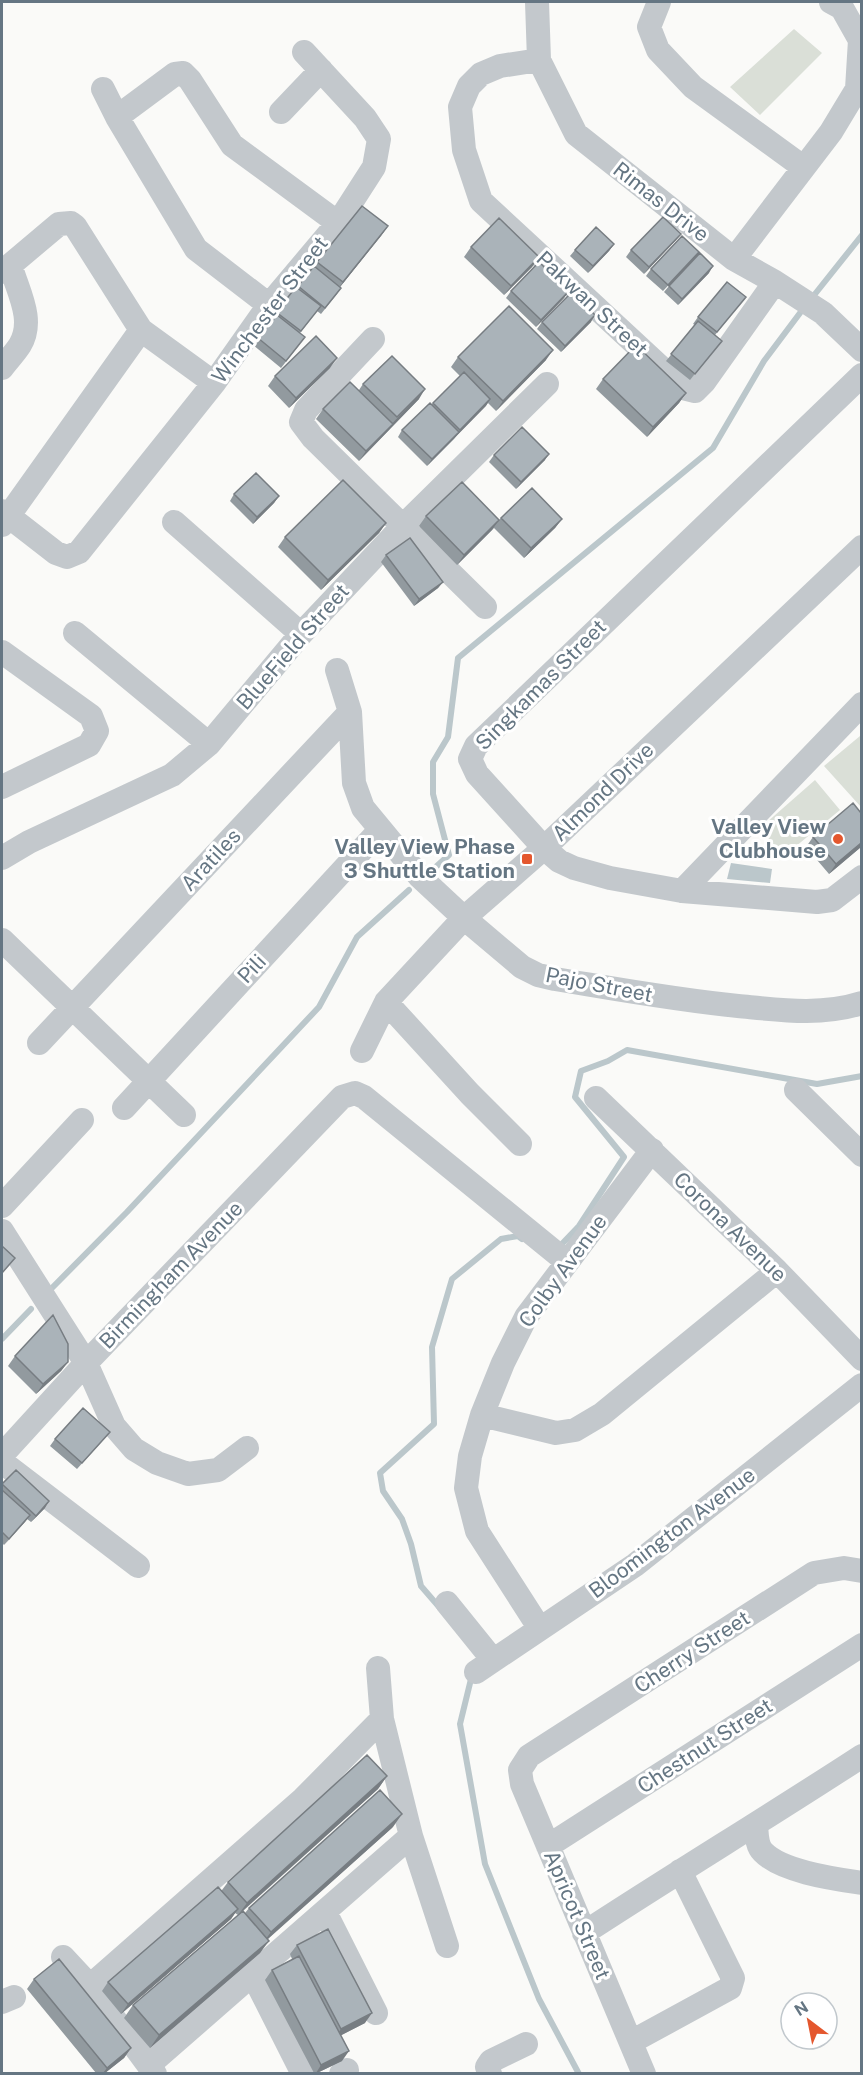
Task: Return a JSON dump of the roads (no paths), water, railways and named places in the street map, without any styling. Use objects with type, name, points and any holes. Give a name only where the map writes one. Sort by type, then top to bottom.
[{"type":"street","name":"Rimas Drive","points":[[537,2],[539,60],[576,134],[669,210],[734,259],[776,282],[823,313],[861,350]]},
{"type":"street","points":[[659,2],[649,27],[658,50],[693,87],[803,167]]},
{"type":"street","points":[[734,259],[831,132],[857,89],[860,40],[842,8],[831,2]]},
{"type":"street","name":"Winchester Street","points":[[4,517],[56,553],[67,557],[79,552],[214,383],[269,305],[338,223],[374,166],[379,139],[366,118],[304,52]]},
{"type":"street","name":"Pakwan Street","points":[[539,60],[500,66],[481,74],[470,86],[460,107],[464,150],[481,201],[683,388],[695,391],[704,382],[776,282]]},
{"type":"street","points":[[281,112],[321,70]]},
{"type":"street","points":[[117,117],[175,74],[183,73],[190,80],[232,145],[338,223]]},
{"type":"street","points":[[103,89],[117,117],[196,249],[269,305]]},
{"type":"street","points":[[2,368],[20,345],[27,320],[6,269],[59,224],[71,223],[141,330],[214,383]]},
{"type":"street","points":[[4,517],[141,330]]},
{"type":"street","points":[[373,339],[306,410],[302,422],[313,438],[485,608]]},
{"type":"street","name":"Singkamas Street","points":[[861,375],[476,746],[470,759],[477,774],[544,848],[559,861],[574,868],[610,878],[682,891],[817,902],[832,900],[861,877]]},
{"type":"street","name":"BlueField Street","points":[[2,858],[58,828],[172,775],[209,744],[301,634],[403,526],[546,384]]},
{"type":"street","points":[[174,522],[301,634]]},
{"type":"street","name":"Almond Drive","points":[[362,1051],[386,1002],[464,918],[544,848],[861,547]]},
{"type":"street","points":[[75,633],[209,744]]},
{"type":"street","points":[[2,787],[89,745],[97,731],[91,716],[8,665]]},
{"type":"street","name":"Pajo Street","points":[[337,670],[350,712],[354,783],[363,808],[420,877],[522,967],[538,975],[555,979],[682,1001],[800,1012],[842,1009],[861,1003]]},
{"type":"street","points":[[682,891],[861,704]]},
{"type":"street","name":"Aratiles","points":[[39,1043],[350,712]]},
{"type":"street","name":"Pili","points":[[124,1108],[380,830]]},
{"type":"street","points":[[2,940],[184,1115]]},
{"type":"street","points":[[386,1002],[470,1094],[520,1143]]},
{"type":"street","points":[[796,1090],[861,1155]]},
{"type":"street","name":"Birmingham Avenue","points":[[2,1455],[86,1363],[342,1097],[355,1093],[364,1097],[567,1262]]},
{"type":"street","name":"Corona Avenue","points":[[596,1098],[777,1271],[861,1359]]},
{"type":"street","points":[[2,1206],[82,1120]]},
{"type":"street","name":"Colby Avenue","points":[[540,1629],[477,1531],[466,1488],[470,1456],[482,1415],[503,1363],[526,1317],[652,1150]]},
{"type":"street","points":[[2,1231],[86,1363],[114,1426],[134,1449],[157,1463],[188,1474],[218,1470],[247,1448]]},
{"type":"street","points":[[482,1415],[556,1433],[575,1430],[602,1414],[777,1271]]},
{"type":"street","name":"Bloomington Avenue","points":[[447,1603],[485,1666],[635,1565],[861,1385]]},
{"type":"street","points":[[2,1462],[138,1566]]},
{"type":"street","name":"Cherry Street","points":[[529,1756],[814,1573],[844,1568],[861,1571]]},
{"type":"street","name":"Chestnut Street","points":[[548,1846],[861,1645]]},
{"type":"street","points":[[378,1668],[382,1719],[411,1836],[447,1946]]},
{"type":"street","points":[[90,1986],[303,1799],[382,1719]]},
{"type":"street","name":"Apricot Street","points":[[529,1756],[520,1770],[522,1784],[644,2073]]},
{"type":"street","points":[[584,1933],[861,1756]]},
{"type":"street","points":[[756,1825],[762,1852],[773,1860],[815,1876],[861,1883]]},
{"type":"street","points":[[63,1957],[90,1986],[153,2069],[253,1974],[411,1836]]},
{"type":"street","points":[[631,2042],[730,1988],[733,1978],[680,1871]]},
{"type":"street","points":[[325,1912],[376,2013]]},
{"type":"street","points":[[253,1974],[303,2073]]},
{"type":"street","points":[[490,2073],[487,2067],[491,2061],[526,2044]]},
{"type":"waterway","points":[[815,294],[862,235]]},
{"type":"waterway","points":[[429,873],[449,855],[433,794],[433,762],[448,737],[458,658],[713,448],[764,361],[800,313]]},
{"type":"waterway","points":[[48,1292],[127,1212],[319,1007],[357,937],[409,890]]},
{"type":"waterway","points":[[558,1248],[579,1226],[624,1157],[575,1097],[581,1071],[608,1061],[627,1050],[817,1084],[862,1076]]},
{"type":"waterway","points":[[440,1608],[421,1586],[411,1544],[402,1519],[383,1491],[380,1473],[434,1424],[432,1347],[452,1279],[501,1239],[518,1236],[522,1239]]},
{"type":"waterway","points":[[2,1339],[31,1309]]},
{"type":"waterway","points":[[472,1675],[460,1724],[485,1864],[539,1999],[579,2074]]},
{"type":"place","name":"Valley View Clubhouse","points":[[838,839]]},
{"type":"place","name":"Valley View Phase 3 Shuttle Station","points":[[527,859]]}]
